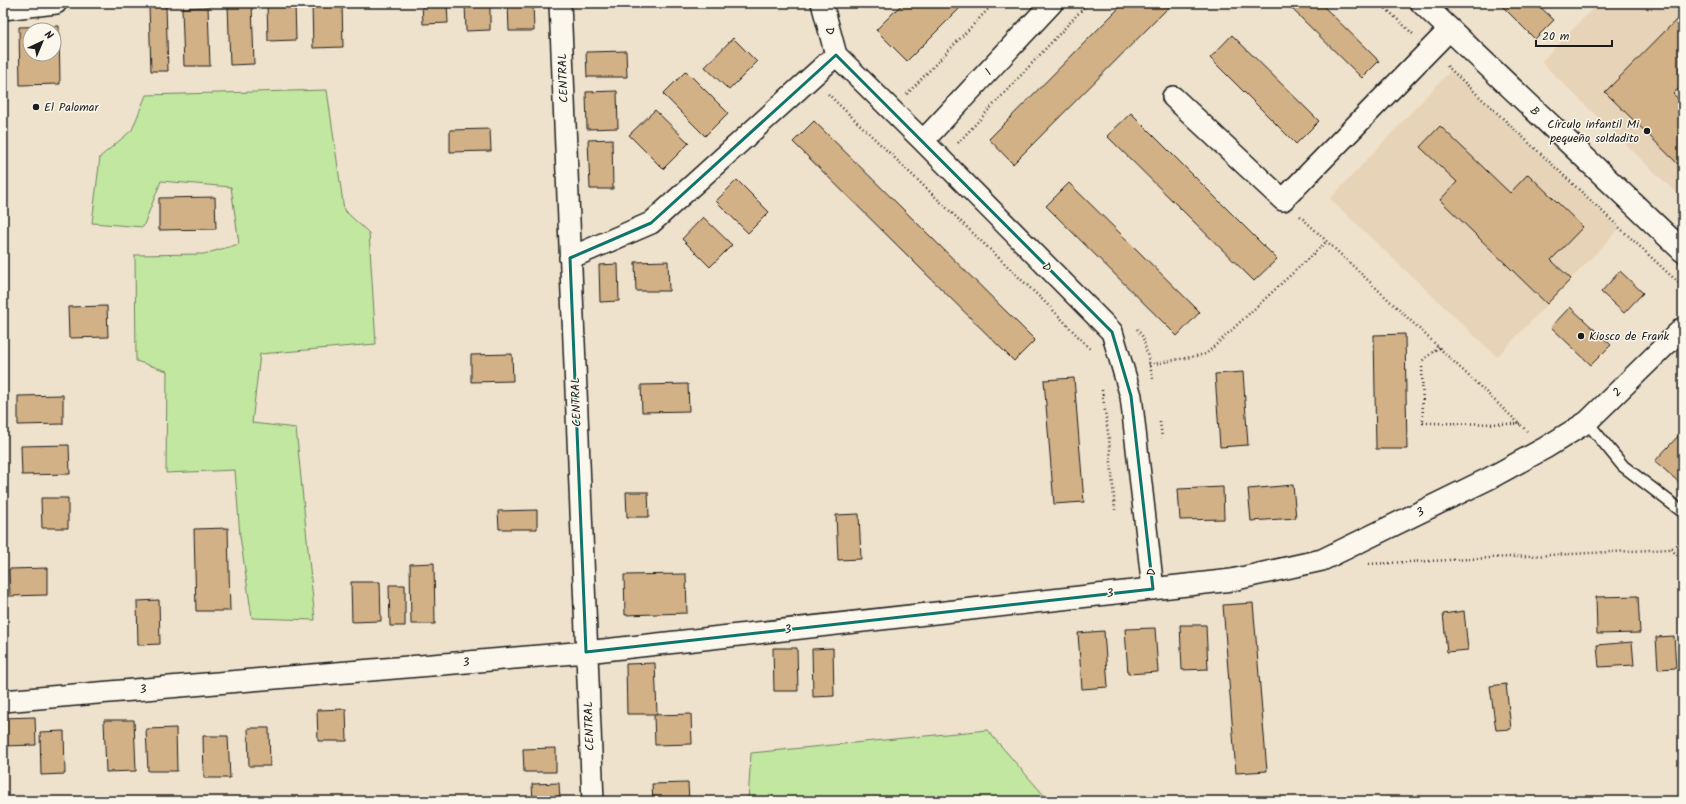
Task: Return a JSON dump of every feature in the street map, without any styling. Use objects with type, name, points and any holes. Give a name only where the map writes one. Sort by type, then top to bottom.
[{"type":"street","points":[[3,9],[56,3]]},
{"type":"street","name":"CENTRAL","points":[[560,3],[592,801]]},
{"type":"street","name":"D","points":[[822,3],[836,55],[924,141],[1112,332],[1131,396],[1153,589]]},
{"type":"street","name":"1","points":[[924,141],[1052,3]]},
{"type":"street","name":"B","points":[[1422,3],[1683,251]]},
{"type":"street","points":[[1173,96],[1283,200],[1450,29]]},
{"type":"street","points":[[570,258],[651,223],[836,55]]},
{"type":"street","name":"2","points":[[1545,448],[1587,422],[1683,328]]},
{"type":"street","name":"3","points":[[3,701],[586,652],[1232,580],[1322,560],[1490,478],[1545,448]]},
{"type":"lane","points":[[1587,422],[1623,466],[1683,512]]},
{"type":"path","points":[[891,110],[994,3]]},
{"type":"path","points":[[942,160],[1088,3]]},
{"type":"path","points":[[1380,3],[1683,287]]},
{"type":"path","points":[[811,78],[1052,309],[1091,350],[1094,357]]},
{"type":"path","points":[[1283,200],[1545,448]]},
{"type":"path","points":[[1123,369],[1206,354],[1327,241]]},
{"type":"path","points":[[1439,348],[1422,361],[1423,423],[1520,424]]},
{"type":"path","points":[[1102,386],[1109,439],[1115,510]]},
{"type":"path","points":[[1362,565],[1671,549],[1683,540]]},
{"type":"path","points":[[1671,549],[1683,561]]},
{"type":"highlighted area","points":[[836,55],[1112,332],[1131,396],[1153,589],[586,652],[570,258],[651,223]]},
{"type":"shaded area","name":"Círculo infantil Mi pequeño soldadito","points":[[1598,3],[1683,3],[1683,200],[1541,62]]},
{"type":"shaded area","points":[[1451,70],[1619,229],[1497,357],[1330,199]]},
{"type":"green space","points":[[327,90],[344,210],[369,233],[376,344],[260,354],[252,423],[296,428],[315,620],[252,618],[240,536],[235,470],[166,473],[167,371],[136,361],[135,255],[204,254],[239,244],[231,187],[161,181],[143,227],[92,223],[100,157],[132,130],[146,95]]},
{"type":"green space","points":[[987,730],[1049,801],[748,801],[751,753]]},
{"type":"building","points":[[267,3],[295,3],[296,40],[268,41]]},
{"type":"building","points":[[312,3],[342,3],[343,47],[313,48]]},
{"type":"building","points":[[422,3],[447,3],[448,23],[423,24]]},
{"type":"building","points":[[465,3],[490,3],[490,30],[466,31]]},
{"type":"building","points":[[508,3],[533,3],[534,31],[509,31]]},
{"type":"building","points":[[903,3],[965,3],[907,61],[876,30]]},
{"type":"building","points":[[1124,3],[1173,3],[1013,164],[989,139]]},
{"type":"building","points":[[1286,3],[1320,3],[1379,61],[1362,78]]},
{"type":"building","points":[[1499,3],[1536,3],[1554,20],[1535,39]]},
{"type":"building","points":[[228,4],[252,4],[254,64],[230,65]]},
{"type":"building","points":[[149,6],[166,6],[168,71],[151,71]]},
{"type":"building","points":[[208,7],[210,66],[184,66],[182,8]]},
{"type":"building","points":[[1683,13],[1683,84],[1673,94],[1683,103],[1683,169],[1605,92]]},
{"type":"building","points":[[19,27],[22,27],[22,62],[60,62],[60,84],[20,85]]},
{"type":"building","points":[[1232,35],[1319,121],[1296,144],[1210,58]]},
{"type":"building","points":[[733,38],[757,62],[729,90],[705,67]]},
{"type":"building","points":[[626,51],[627,77],[587,77],[586,52]]},
{"type":"building","points":[[686,71],[728,113],[705,136],[663,94]]},
{"type":"building","points":[[617,91],[618,128],[587,129],[586,92]]},
{"type":"building","points":[[655,110],[689,143],[663,169],[629,135]]},
{"type":"building","points":[[1131,113],[1277,259],[1254,281],[1107,136]]},
{"type":"building","points":[[814,121],[1035,340],[1014,361],[793,142]]},
{"type":"building","points":[[1440,126],[1510,193],[1528,174],[1583,227],[1551,260],[1571,279],[1547,304],[1440,200],[1457,182],[1420,147]]},
{"type":"building","points":[[490,129],[491,151],[450,152],[450,130]]},
{"type":"building","points":[[612,139],[613,189],[590,189],[588,140]]},
{"type":"building","points":[[737,180],[769,212],[748,233],[716,201]]},
{"type":"building","points":[[1069,183],[1200,312],[1177,336],[1046,206]]},
{"type":"building","points":[[215,197],[216,229],[159,230],[159,198]]},
{"type":"building","points":[[703,217],[732,245],[710,267],[682,239]]},
{"type":"building","points":[[668,261],[669,291],[636,291],[635,262]]},
{"type":"building","points":[[618,264],[619,301],[600,302],[599,265]]},
{"type":"building","points":[[1620,271],[1643,293],[1624,313],[1601,292]]},
{"type":"building","points":[[107,306],[108,337],[69,338],[68,307]]},
{"type":"building","name":"Kiosco de Frank","points":[[1570,307],[1611,345],[1591,365],[1551,327]]},
{"type":"building","points":[[1405,334],[1407,449],[1376,449],[1374,335]]},
{"type":"building","points":[[512,354],[513,381],[471,382],[471,355]]},
{"type":"building","points":[[1243,372],[1248,445],[1220,447],[1215,374]]},
{"type":"building","points":[[1074,378],[1084,502],[1054,504],[1044,380]]},
{"type":"building","points":[[688,384],[689,411],[642,412],[641,385]]},
{"type":"building","points":[[63,395],[63,424],[18,425],[18,396]]},
{"type":"building","points":[[1680,434],[1683,437],[1683,486],[1655,461]]},
{"type":"building","points":[[69,445],[70,474],[22,475],[21,446]]},
{"type":"building","points":[[1293,485],[1296,518],[1251,521],[1248,489]]},
{"type":"building","points":[[1223,487],[1224,519],[1180,520],[1178,489]]},
{"type":"building","points":[[626,492],[648,492],[649,517],[627,517]]},
{"type":"building","points":[[41,498],[68,498],[68,528],[42,528]]},
{"type":"building","points":[[537,510],[537,529],[499,529],[498,511]]},
{"type":"building","points":[[859,514],[861,559],[838,560],[836,515]]},
{"type":"building","points":[[228,528],[230,611],[196,611],[194,529]]},
{"type":"building","points":[[434,563],[435,624],[411,624],[410,564]]},
{"type":"building","points":[[47,568],[47,595],[10,596],[9,569]]},
{"type":"building","points":[[686,574],[687,613],[625,615],[624,575]]},
{"type":"building","points":[[351,582],[380,582],[381,621],[352,622]]},
{"type":"building","points":[[389,585],[405,585],[405,626],[390,626]]},
{"type":"building","points":[[1638,596],[1640,633],[1597,634],[1596,597]]},
{"type":"building","points":[[159,600],[160,644],[138,645],[137,601]]},
{"type":"building","points":[[1253,603],[1267,771],[1236,773],[1223,605]]},
{"type":"building","points":[[1464,611],[1468,650],[1447,652],[1443,614]]},
{"type":"building","points":[[1180,625],[1206,625],[1208,669],[1182,670]]},
{"type":"building","points":[[1155,628],[1158,672],[1128,674],[1125,629]]},
{"type":"building","points":[[1104,631],[1108,687],[1082,689],[1078,633]]},
{"type":"building","points":[[1674,636],[1676,668],[1658,669],[1656,637]]},
{"type":"building","points":[[1632,642],[1634,665],[1599,667],[1597,645]]},
{"type":"building","points":[[773,648],[797,648],[798,691],[774,691]]},
{"type":"building","points":[[833,648],[834,696],[813,697],[812,649]]},
{"type":"building","points":[[655,663],[657,714],[627,714],[626,664]]},
{"type":"building","points":[[1506,684],[1511,729],[1496,730],[1490,686]]},
{"type":"building","points":[[346,709],[347,741],[318,741],[317,710]]},
{"type":"building","points":[[691,714],[692,744],[655,745],[654,715]]},
{"type":"building","points":[[35,717],[36,745],[3,746],[3,718]]},
{"type":"building","points":[[104,720],[134,720],[136,771],[106,772]]},
{"type":"building","points":[[176,728],[177,771],[148,771],[146,729]]},
{"type":"building","points":[[248,728],[269,728],[270,766],[249,766]]},
{"type":"building","points":[[64,731],[65,774],[41,775],[40,732]]},
{"type":"building","points":[[203,736],[228,736],[230,778],[204,778]]},
{"type":"building","points":[[556,748],[556,772],[524,772],[523,749]]},
{"type":"building","points":[[559,783],[560,801],[533,801],[532,784]]},
{"type":"building","points":[[688,783],[689,801],[653,801],[652,784]]},
{"type":"place","name":"El Palomar","points":[[36,107]]},
{"type":"place","name":"Círculo infantil Mi pequeño soldadito","points":[[1647,131]]},
{"type":"place","name":"Kiosco de Frank","points":[[1581,336]]}]
